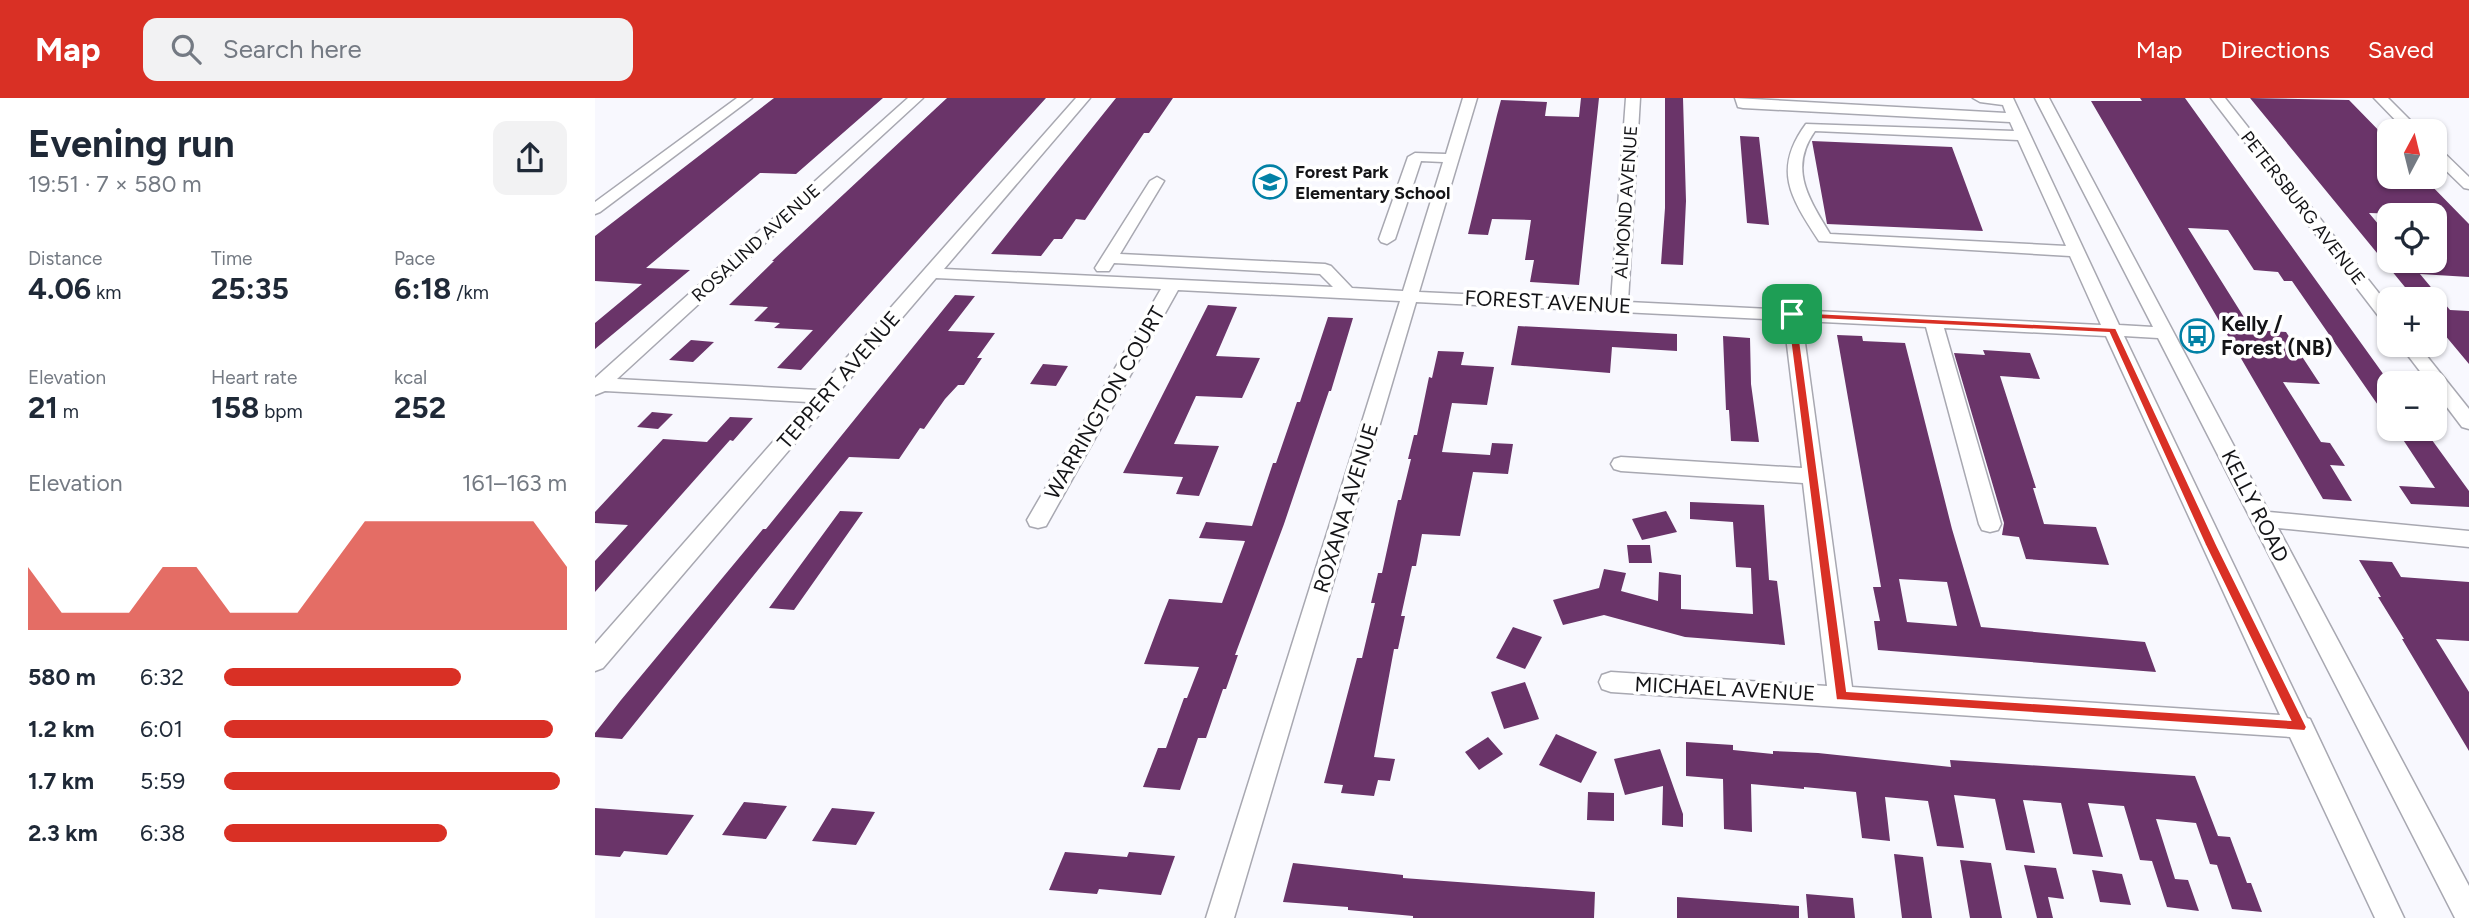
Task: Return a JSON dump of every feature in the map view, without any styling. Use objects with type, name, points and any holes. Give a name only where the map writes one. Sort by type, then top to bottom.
[{"type":"street","points":[[595,209],[745,98]]},
{"type":"street","name":"ROSALIND AVENUE","points":[[597,385],[916,98]]},
{"type":"street","name":"TEPPERT AVENUE","points":[[595,661],[1083,98]]},
{"type":"street","name":"ROXANA AVENUE","points":[[1220,918],[1470,98]]},
{"type":"street","name":"ALMOND AVENUE","points":[[1619,305],[1633,98]]},
{"type":"street","points":[[1742,98],[1743,104],[1839,103],[2016,118]]},
{"type":"street","points":[[1980,98],[2007,100],[2016,118],[2211,545],[2301,727],[2389,918]]},
{"type":"street","name":"KELLY ROAD","points":[[2042,98],[2469,915]]},
{"type":"street","name":"PETERSBURG AVENUE","points":[[2218,98],[2377,303]]},
{"type":"street","points":[[2381,98],[2402,119]]},
{"type":"street","points":[[2024,136],[1811,127],[1803,136],[1793,169],[1796,190],[1825,238],[2075,251]]},
{"type":"street","points":[[1387,239],[1415,157],[1451,158]]},
{"type":"street","points":[[2447,164],[2469,185]]},
{"type":"street","points":[[1095,282],[1157,181]]},
{"type":"street","points":[[1110,258],[1325,269],[1347,293]]},
{"type":"street","name":"FOREST AVENUE","points":[[932,273],[2164,334]]},
{"type":"street","name":"WARRINGTON COURT","points":[[1038,520],[1172,285]]},
{"type":"street","points":[[1792,314],[1841,696]]},
{"type":"street","points":[[1933,321],[1990,524]]},
{"type":"street","points":[[2418,357],[2469,422]]},
{"type":"street","points":[[597,385],[824,397]]},
{"type":"street","points":[[1621,464],[1812,476]]},
{"type":"street","points":[[2263,519],[2469,539]]},
{"type":"street","name":"MICHAEL AVENUE","points":[[1611,682],[2301,727]]},
{"type":"building","points":[[774,98],[883,98],[796,174],[760,173],[646,268],[690,270],[595,349],[595,323],[642,284],[595,281],[595,236]]},
{"type":"building","points":[[947,98],[1046,98],[801,370],[777,368],[813,330],[774,328],[780,323],[754,321],[768,307],[729,305],[772,261]]},
{"type":"building","points":[[1116,98],[1173,98],[1149,133],[1144,133],[1085,220],[1076,219],[1062,239],[1054,239],[1041,256],[991,254]]},
{"type":"building","points":[[1581,98],[1599,98],[1579,285],[1530,282],[1534,260],[1525,260],[1531,220],[1492,219],[1488,235],[1468,234],[1501,100],[1547,102],[1545,116],[1579,117]]},
{"type":"building","points":[[1665,98],[1683,98],[1686,201],[1683,265],[1661,264],[1665,208]]},
{"type":"building","points":[[2140,98],[2185,98],[2381,371],[2377,371],[2377,404],[2292,281],[2284,281],[2278,272],[2254,270],[2228,230],[2188,228],[2252,330],[2286,332],[2320,384],[2283,382],[2321,442],[2330,443],[2345,466],[2330,465],[2352,501],[2323,499],[2091,101],[2142,101]]},
{"type":"building","points":[[2250,98],[2349,100],[2377,129],[2377,189],[2435,189],[2469,224],[2469,277],[2420,274],[2431,287],[2405,287],[2393,273],[2447,273],[2447,203],[2377,203],[2377,213],[2369,213],[2377,223],[2377,253]]},
{"type":"building","points":[[1740,136],[1759,137],[1769,225],[1747,223]]},
{"type":"building","points":[[1812,141],[1952,147],[1983,231],[1827,224]]},
{"type":"building","points":[[955,295],[975,296],[948,331],[995,333],[977,358],[982,358],[964,385],[958,385],[945,399],[924,429],[920,428],[899,459],[849,457],[622,739],[595,737],[595,733],[621,700],[763,529],[766,529]]},
{"type":"building","points":[[1208,305],[1237,307],[1216,356],[1260,358],[1242,398],[1196,396],[1174,444],[1219,446],[1199,496],[1176,494],[1183,477],[1123,473]]},
{"type":"building","points":[[2447,306],[2450,310],[2469,311],[2469,364],[2447,338]]},
{"type":"building","points":[[1328,317],[1353,318],[1331,391],[1235,655],[1238,655],[1226,689],[1223,689],[1206,738],[1198,738],[1180,790],[1143,787],[1158,748],[1166,748],[1184,698],[1187,698],[1199,667],[1144,664],[1161,619],[1169,599],[1222,603],[1245,541],[1199,538],[1206,522],[1252,526],[1273,463],[1276,463],[1297,402],[1300,402]]},
{"type":"building","points":[[1518,326],[1677,334],[1677,351],[1612,347],[1610,373],[1511,365]]},
{"type":"building","points":[[1837,335],[1862,336],[1863,341],[1905,343],[1952,529],[1981,627],[2145,642],[2156,672],[1878,650],[1874,621],[1880,621],[1873,587],[1881,587]],"holes":[[[1899,579],[1947,582],[1957,626],[1907,622]]]},
{"type":"building","points":[[1723,336],[1750,338],[1751,384],[1759,442],[1731,441],[1729,410],[1726,410]]},
{"type":"building","points":[[691,340],[714,342],[693,362],[669,360]]},
{"type":"building","points":[[1983,350],[2030,353],[2040,379],[2000,376],[2036,488],[2033,488],[2044,524],[2096,527],[2109,565],[2026,559],[2019,537],[2002,535],[2004,523],[1954,353],[1985,355]]},
{"type":"building","points":[[1438,351],[1464,352],[1461,365],[1494,367],[1487,405],[1452,403],[1442,452],[1490,455],[1492,443],[1513,444],[1508,474],[1473,472],[1460,536],[1422,534],[1416,566],[1412,566],[1401,616],[1405,616],[1398,649],[1394,649],[1374,757],[1395,759],[1390,781],[1378,780],[1374,796],[1341,793],[1343,785],[1324,783],[1357,658],[1362,658],[1375,603],[1371,603],[1378,573],[1382,573],[1398,500],[1401,500],[1411,459],[1408,459],[1414,435],[1417,435],[1429,377],[1432,378]]},
{"type":"building","points":[[1043,364],[1068,366],[1056,386],[1030,384]]},
{"type":"building","points":[[652,412],[673,414],[658,429],[637,427]]},
{"type":"building","points":[[730,417],[753,418],[733,441],[730,440],[595,592],[595,561],[628,525],[595,523],[595,512],[663,439],[707,442]]},
{"type":"building","points":[[2404,441],[2433,441],[2469,491],[2469,507],[2411,504],[2399,486],[2435,488]]},
{"type":"building","points":[[1690,502],[1764,505],[1769,580],[1777,581],[1785,645],[1685,637],[1604,615],[1563,625],[1553,600],[1599,588],[1604,569],[1626,573],[1621,591],[1658,601],[1659,572],[1681,575],[1681,609],[1753,614],[1751,568],[1736,567],[1733,522],[1690,519]]},
{"type":"building","points":[[840,511],[863,512],[794,610],[769,608]]},
{"type":"building","points":[[1666,511],[1677,532],[1642,540],[1632,519]]},
{"type":"building","points":[[1627,545],[1650,545],[1652,563],[1629,563]]},
{"type":"building","points":[[2359,560],[2392,562],[2401,577],[2469,582],[2469,641],[2436,639],[2469,692],[2469,751],[2402,639]]},
{"type":"building","points":[[1513,627],[1542,637],[1525,669],[1496,658]]},
{"type":"building","points":[[1525,682],[1539,719],[1504,729],[1491,692]]},
{"type":"building","points":[[1556,734],[1597,752],[1581,783],[1539,765]]},
{"type":"building","points":[[1488,737],[1503,754],[1479,770],[1465,752]]},
{"type":"building","points":[[1686,742],[1733,745],[1733,750],[1773,754],[1773,751],[1818,753],[1951,767],[1950,760],[2195,776],[2218,836],[2230,837],[2247,883],[2251,883],[2262,912],[2232,909],[2217,865],[2210,864],[2196,823],[2156,819],[2175,879],[2188,880],[2199,911],[2167,907],[2152,861],[2140,860],[2124,806],[2088,803],[2103,857],[2073,854],[2061,803],[2023,800],[2035,853],[2006,850],[1995,799],[1954,795],[1964,848],[1937,846],[1928,801],[1885,797],[1890,841],[1862,838],[1856,792],[1804,787],[1751,784],[1752,832],[1724,829],[1723,779],[1686,776]]},
{"type":"building","points":[[1660,749],[1683,814],[1683,827],[1662,825],[1663,786],[1625,795],[1614,759]]},
{"type":"building","points":[[1588,792],[1614,793],[1614,821],[1587,820]]},
{"type":"building","points":[[744,802],[787,806],[766,839],[722,835]]},
{"type":"building","points":[[595,808],[694,815],[667,855],[624,851],[620,857],[595,855]]},
{"type":"building","points":[[832,808],[875,812],[856,845],[812,841]]},
{"type":"building","points":[[1065,852],[1127,857],[1129,852],[1175,856],[1161,895],[1099,889],[1097,894],[1049,890]]},
{"type":"building","points":[[1894,854],[1923,857],[1932,918],[1902,918]]},
{"type":"building","points":[[1960,860],[1991,863],[2002,918],[1970,918]]},
{"type":"building","points":[[1293,863],[1403,875],[1403,878],[1595,892],[1594,918],[1413,918],[1348,910],[1348,907],[1283,902]]},
{"type":"building","points":[[2024,865],[2056,868],[2064,899],[2048,897],[2053,918],[2037,918]]},
{"type":"building","points":[[2092,870],[2122,874],[2131,905],[2100,902]]},
{"type":"building","points":[[1806,894],[1853,898],[1855,918],[1808,918]]},
{"type":"building","points":[[1677,897],[1799,906],[1799,918],[1677,918]]},
{"type":"place","name":"Forest Park Elementary School","points":[[1270,182]]},
{"type":"place","name":"Kelly / Forest (NB)","points":[[2197,336]]},
{"type":"route","points":[[1792,314],[2113,330],[2211,545],[2301,727],[1841,696],[1792,314]]}]
